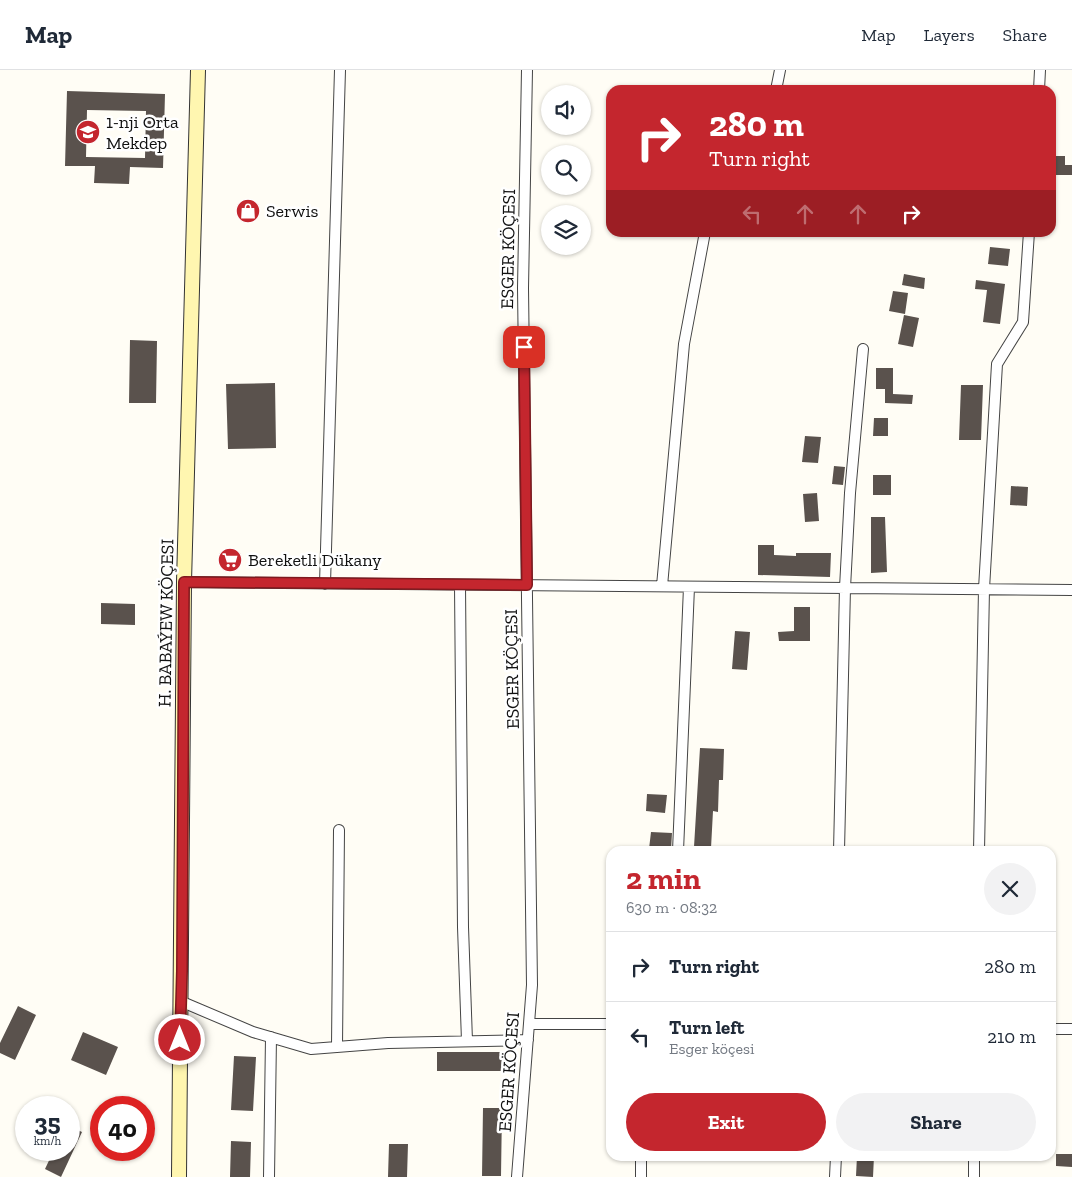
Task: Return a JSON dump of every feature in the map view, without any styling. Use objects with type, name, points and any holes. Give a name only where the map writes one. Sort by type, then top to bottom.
[{"type":"street","name":"H. BABAÝEW KÖÇESI","points":[[180,1177],[184,582],[198,70]]},
{"type":"street","points":[[325,584],[340,70]]},
{"type":"street","name":"ESGER KÖÇESI","points":[[517,1177],[532,985],[523,288],[527,70]]},
{"type":"street","points":[[777,85],[780,70]]},
{"type":"street","points":[[1039,85],[1040,70]]},
{"type":"street","points":[[662,586],[684,344],[704,237]]},
{"type":"street","points":[[979,846],[984,589],[997,364],[1023,322],[1029,237]]},
{"type":"street","points":[[839,846],[845,588],[850,493],[862,349]]},
{"type":"street","points":[[184,582],[1072,590]]},
{"type":"street","points":[[460,585],[463,927],[467,1041]]},
{"type":"street","points":[[678,846],[689,587]]},
{"type":"street","points":[[337,1047],[338,830]]},
{"type":"street","points":[[180,1000],[254,1032],[310,1048],[388,1043],[528,1040]]},
{"type":"street","points":[[529,1024],[606,1024]]},
{"type":"street","points":[[1056,1029],[1072,1029]]},
{"type":"street","points":[[269,1177],[271,1037]]},
{"type":"street","points":[[641,1177],[642,1161]]},
{"type":"street","points":[[835,1177],[836,1161]]},
{"type":"street","points":[[974,1161],[974,1177]]},
{"type":"building","points":[[67,91],[165,94],[163,168],[130,167],[129,184],[94,183],[95,166],[65,166]],"holes":[[[87,110],[146,111],[145,158],[86,157]]]},
{"type":"building","points":[[1056,156],[1065,156],[1065,165],[1072,165],[1072,175],[1056,175]]},
{"type":"building","points":[[990,247],[1010,249],[1008,266],[988,264]]},
{"type":"building","points":[[904,274],[925,278],[924,289],[902,285]]},
{"type":"building","points":[[976,280],[1005,284],[1000,324],[983,322],[987,290],[975,289]]},
{"type":"building","points":[[893,291],[908,293],[905,314],[889,311]]},
{"type":"building","points":[[904,315],[919,318],[913,347],[898,344]]},
{"type":"building","points":[[130,340],[157,341],[156,403],[129,403]]},
{"type":"building","points":[[876,368],[893,368],[893,394],[913,395],[912,404],[885,403],[885,389],[876,389]]},
{"type":"building","points":[[275,383],[276,448],[228,449],[226,384]]},
{"type":"building","points":[[961,385],[983,385],[981,440],[959,440]]},
{"type":"building","points":[[874,418],[888,418],[888,436],[873,436]]},
{"type":"building","points":[[805,436],[821,437],[818,463],[802,462]]},
{"type":"building","points":[[834,466],[845,467],[843,485],[832,484]]},
{"type":"building","points":[[873,475],[891,475],[891,495],[873,495]]},
{"type":"building","points":[[1011,486],[1028,487],[1027,506],[1010,505]]},
{"type":"building","points":[[817,493],[819,521],[805,522],[803,494]]},
{"type":"building","points":[[871,517],[885,517],[887,572],[871,573]]},
{"type":"building","points":[[758,545],[774,545],[774,555],[796,556],[796,553],[831,553],[830,577],[758,575]]},
{"type":"building","points":[[101,603],[135,604],[135,625],[101,624]]},
{"type":"building","points":[[794,607],[810,607],[810,641],[779,641],[778,632],[794,631]]},
{"type":"building","points":[[735,631],[750,632],[747,670],[732,669]]},
{"type":"building","points":[[700,748],[724,749],[723,780],[719,780],[718,812],[713,811],[711,846],[694,846]]},
{"type":"building","points":[[647,794],[667,795],[665,813],[646,811]]},
{"type":"building","points":[[651,832],[672,833],[671,846],[649,846]]},
{"type":"building","points":[[18,1006],[36,1015],[15,1060],[0,1053],[0,1043]]},
{"type":"building","points":[[83,1032],[118,1047],[106,1075],[71,1060]]},
{"type":"building","points":[[437,1052],[504,1052],[504,1071],[437,1071]]},
{"type":"building","points":[[234,1056],[256,1057],[253,1111],[231,1110]]},
{"type":"building","points":[[483,1108],[502,1108],[501,1176],[482,1176]]},
{"type":"building","points":[[231,1141],[251,1142],[250,1177],[230,1177]]},
{"type":"building","points":[[389,1144],[408,1144],[407,1177],[388,1177]]},
{"type":"building","points":[[1056,1154],[1072,1154],[1072,1167],[1056,1166]]},
{"type":"building","points":[[49,1161],[68,1161],[61,1177],[45,1169]]},
{"type":"building","points":[[857,1161],[874,1161],[873,1177],[856,1176]]},
{"type":"place","name":"1-nji Orta Mekdep","points":[[88,132]]},
{"type":"place","name":"Serwis","points":[[248,211]]},
{"type":"place","name":"Bereketli Dükany","points":[[230,560]]},
{"type":"route","points":[[180,1040],[184,582],[527,585],[524,347]]}]
